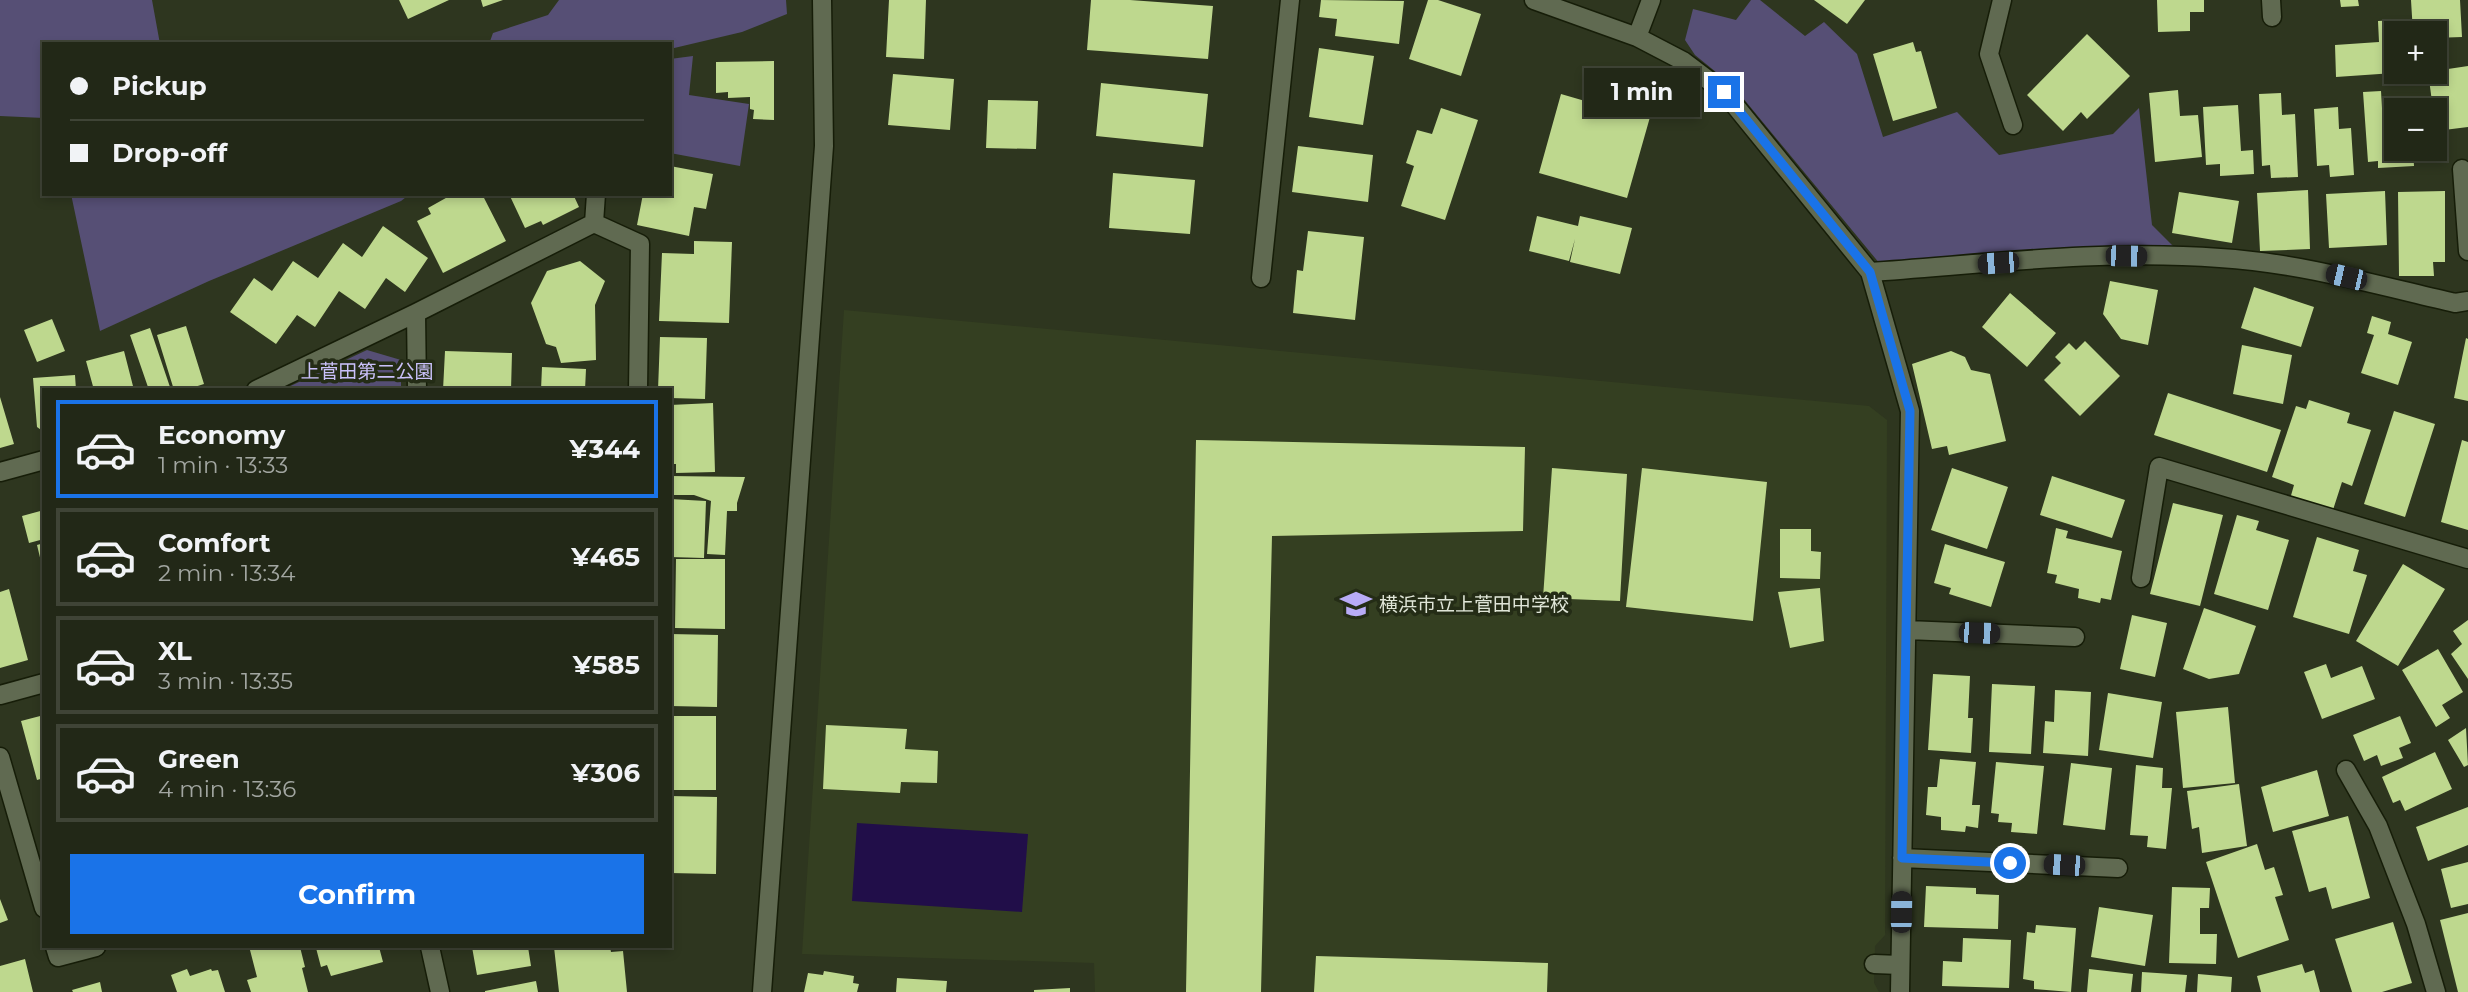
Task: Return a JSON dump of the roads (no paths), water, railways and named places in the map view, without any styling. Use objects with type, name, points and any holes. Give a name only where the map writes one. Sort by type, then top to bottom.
[{"type":"street","points":[[762,992],[824,146],[822,0]]},
{"type":"street","points":[[1261,278],[1290,0]]},
{"type":"street","points":[[1534,0],[1637,37],[1683,61],[1724,92],[1870,272],[1910,411],[1900,992]]},
{"type":"street","points":[[1637,37],[1651,0]]},
{"type":"street","points":[[2001,0],[1989,54],[2013,125]]},
{"type":"street","points":[[2462,169],[2468,251]]},
{"type":"street","points":[[594,223],[596,196]]},
{"type":"street","points":[[260,388],[594,223]]},
{"type":"street","points":[[594,223],[640,244],[638,388]]},
{"type":"street","points":[[1870,272],[2102,256],[2220,258],[2319,271],[2455,303],[2468,302]]},
{"type":"street","points":[[416,313],[417,388]]},
{"type":"street","points":[[0,472],[42,461]]},
{"type":"street","points":[[2141,578],[2159,467],[2468,559]]},
{"type":"street","points":[[1907,631],[2075,637]]},
{"type":"street","points":[[0,695],[42,684]]},
{"type":"street","points":[[0,757],[42,901]]},
{"type":"street","points":[[2346,770],[2378,826],[2416,924],[2436,992]]},
{"type":"street","points":[[1902,858],[2118,868]]},
{"type":"street","points":[[55,948],[58,957],[92,948]]},
{"type":"street","points":[[430,948],[440,992]]},
{"type":"street","points":[[1874,964],[1900,965]]},
{"type":"place","name":"横浜市立上菅田中学校","points":[[1356,604]]},
{"type":"park label","name":"上菅田第二公園","points":[[367,371]]}]
